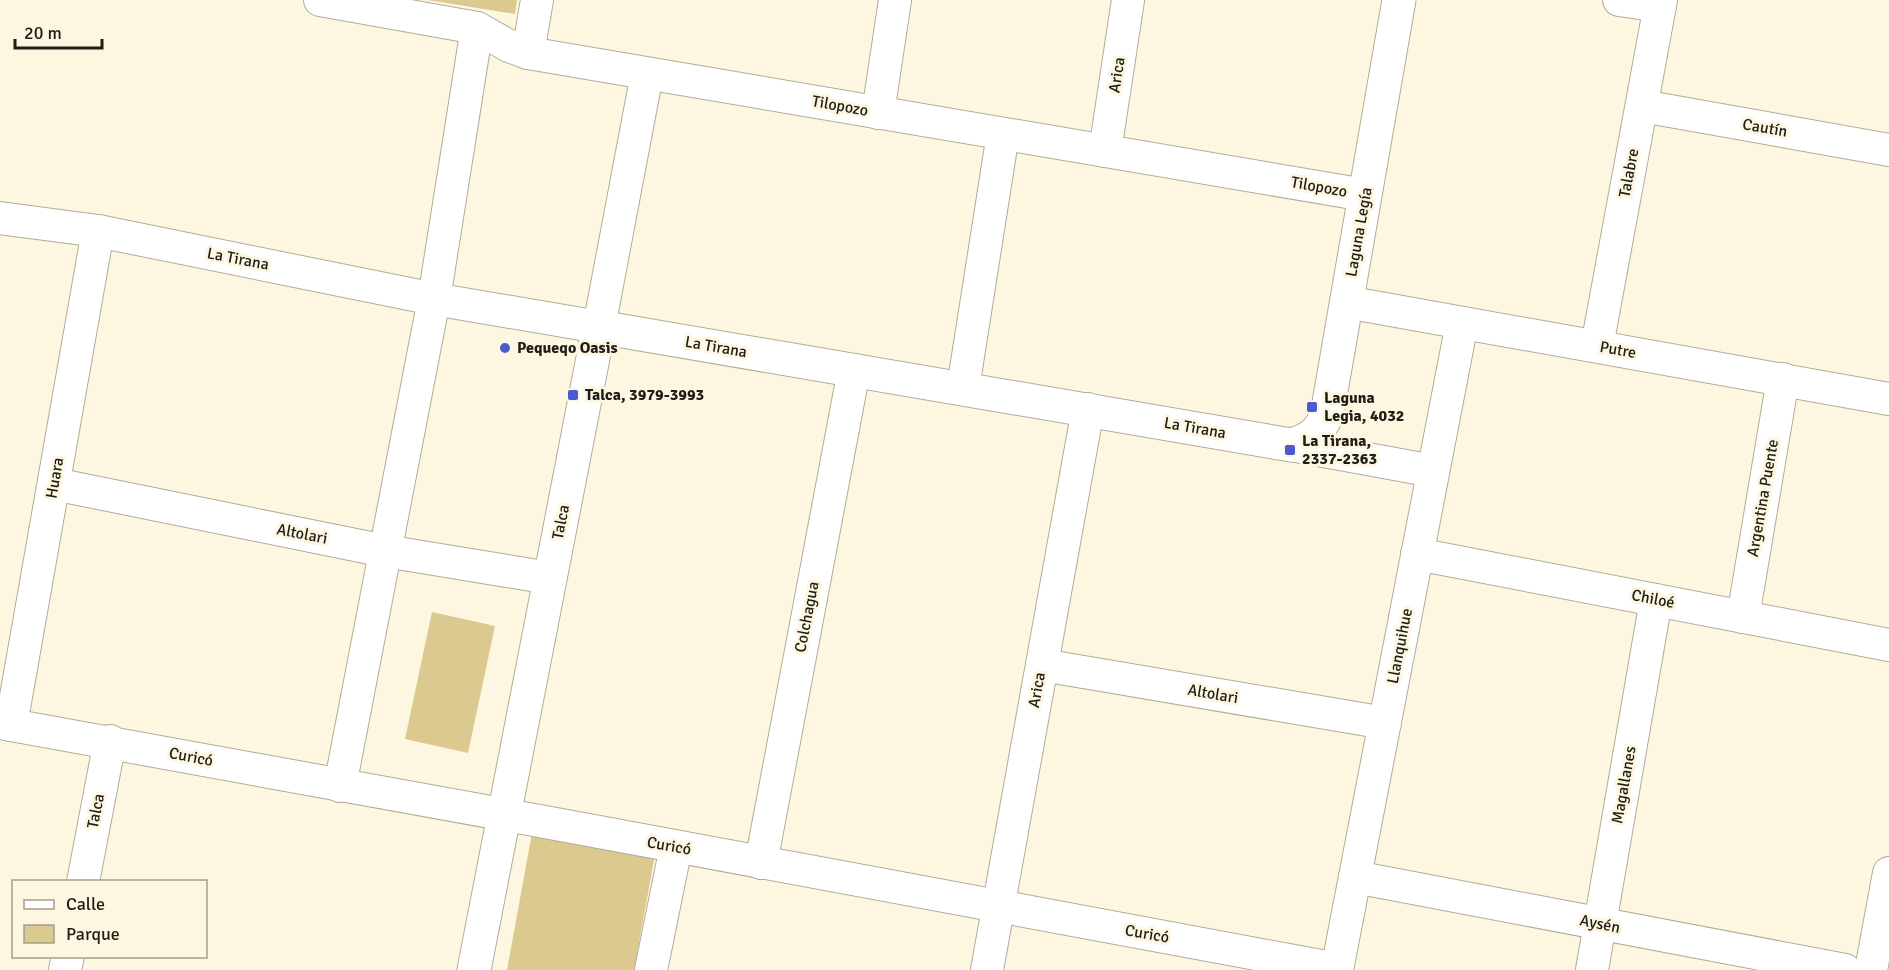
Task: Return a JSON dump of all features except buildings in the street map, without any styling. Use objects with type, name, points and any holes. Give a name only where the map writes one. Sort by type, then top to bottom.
[{"type":"street","name":"Tilopozo","points":[[320,0],[477,28],[508,46],[528,53],[1365,195]]},
{"type":"street","points":[[528,53],[537,0]]},
{"type":"street","points":[[878,113],[895,0]]},
{"type":"street","name":"Arica","points":[[1106,151],[1128,0]]},
{"type":"street","name":"Laguna Legía","points":[[1292,446],[1314,435],[1327,414],[1399,0]]},
{"type":"street","points":[[1619,0],[1661,3]]},
{"type":"street","name":"Talabre","points":[[1597,346],[1661,3]]},
{"type":"street","points":[[340,786],[435,299],[477,28]]},
{"type":"street","name":"Talca","points":[[474,970],[647,74]]},
{"type":"street","name":"Cautín","points":[[1642,106],[1889,150]]},
{"type":"street","points":[[963,388],[1003,134]]},
{"type":"street","name":"La Tirana","points":[[0,218],[98,231],[435,299],[963,388],[1433,471]]},
{"type":"street","name":"Huara","points":[[6,724],[54,484],[98,231]]},
{"type":"street","name":"Putre","points":[[1346,302],[1889,399]]},
{"type":"street","name":"Llanquihue","points":[[1337,970],[1462,323]]},
{"type":"street","name":"Colchagua","points":[[761,863],[854,370]]},
{"type":"street","name":"Argentina Puente","points":[[1743,617],[1783,379]]},
{"type":"street","name":"Arica","points":[[987,970],[1088,410]]},
{"type":"street","name":"Altolari","points":[[54,484],[385,551],[550,578]]},
{"type":"street","name":"Chiloé","points":[[1417,554],[1889,645]]},
{"type":"street","name":"Magallanes","points":[[1592,970],[1656,600]]},
{"type":"street","name":"Altolari","points":[[1042,665],[1385,723]]},
{"type":"street","name":"Curicó","points":[[6,724],[110,741],[340,786],[1337,970]]},
{"type":"street","name":"Talca","points":[[82,880],[110,741]]},
{"type":"street","points":[[651,970],[676,847]]},
{"type":"street","points":[[1871,970],[1889,873]]},
{"type":"street","name":"Aysén","points":[[1355,877],[1845,970]]},
{"type":"green space","points":[[428,0],[517,0],[515,14]]},
{"type":"green space","points":[[432,612],[495,626],[468,753],[405,739]]},
{"type":"green space","points":[[532,833],[655,855],[634,970],[507,970]]},
{"type":"place","name":"Pequeqo Oasis","points":[[505,348]]},
{"type":"place","name":"Talca, 3979-3993","points":[[573,395]]},
{"type":"place","name":"Laguna Legia, 4032","points":[[1312,407]]},
{"type":"place","name":"La Tirana, 2337-2363","points":[[1290,450]]}]
